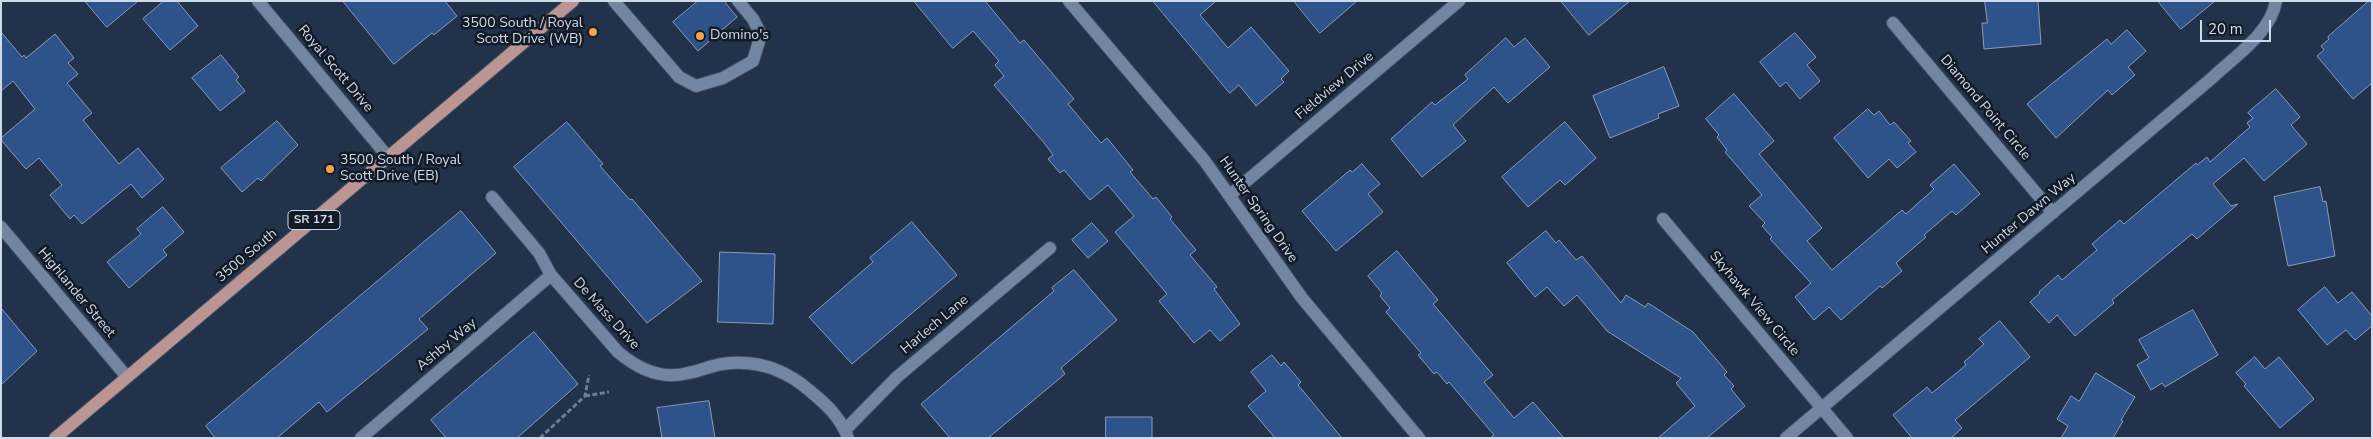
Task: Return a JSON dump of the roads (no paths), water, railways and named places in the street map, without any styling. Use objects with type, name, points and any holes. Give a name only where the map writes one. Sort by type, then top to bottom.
[{"type":"main road","name":"3500 South","points":[[55,438],[572,1]]},
{"type":"street","name":"Royal Scott Drive","points":[[258,1],[388,157]]},
{"type":"street","points":[[614,1],[679,77],[696,86],[723,78],[753,61],[761,34],[753,19],[738,1]]},
{"type":"street","name":"Hunter Spring Drive","points":[[1069,1],[1204,160],[1302,298],[1419,438]]},
{"type":"street","name":"Fieldview Drive","points":[[1230,195],[1459,1]]},
{"type":"street","name":"Hunter Dawn Way","points":[[1786,438],[2212,78],[2265,26],[2276,1]]},
{"type":"street","name":"Diamond Point Circle","points":[[1894,22],[2053,213]]},
{"type":"street","name":"De Mass Drive","points":[[492,197],[539,253],[551,275],[618,352],[640,368],[664,375],[676,376],[722,364],[740,363],[774,368],[790,376],[817,396],[838,418],[847,434]]},
{"type":"street","name":"Skyhawk View Circle","points":[[1663,219],[1846,438]]},
{"type":"street","name":"Highlander Street","points":[[1,228],[127,377]]},
{"type":"street","name":"Harlech Lane","points":[[847,434],[897,377],[1050,248]]},
{"type":"street","name":"Ashby Way","points":[[362,438],[551,275]]},
{"type":"place","name":"3500 South / Royal Scott Drive (WB)","points":[[593,32]]},
{"type":"place","name":"Domino's","points":[[700,36]]},
{"type":"place","name":"3500 South / Royal Scott Drive (EB)","points":[[330,169]]}]
